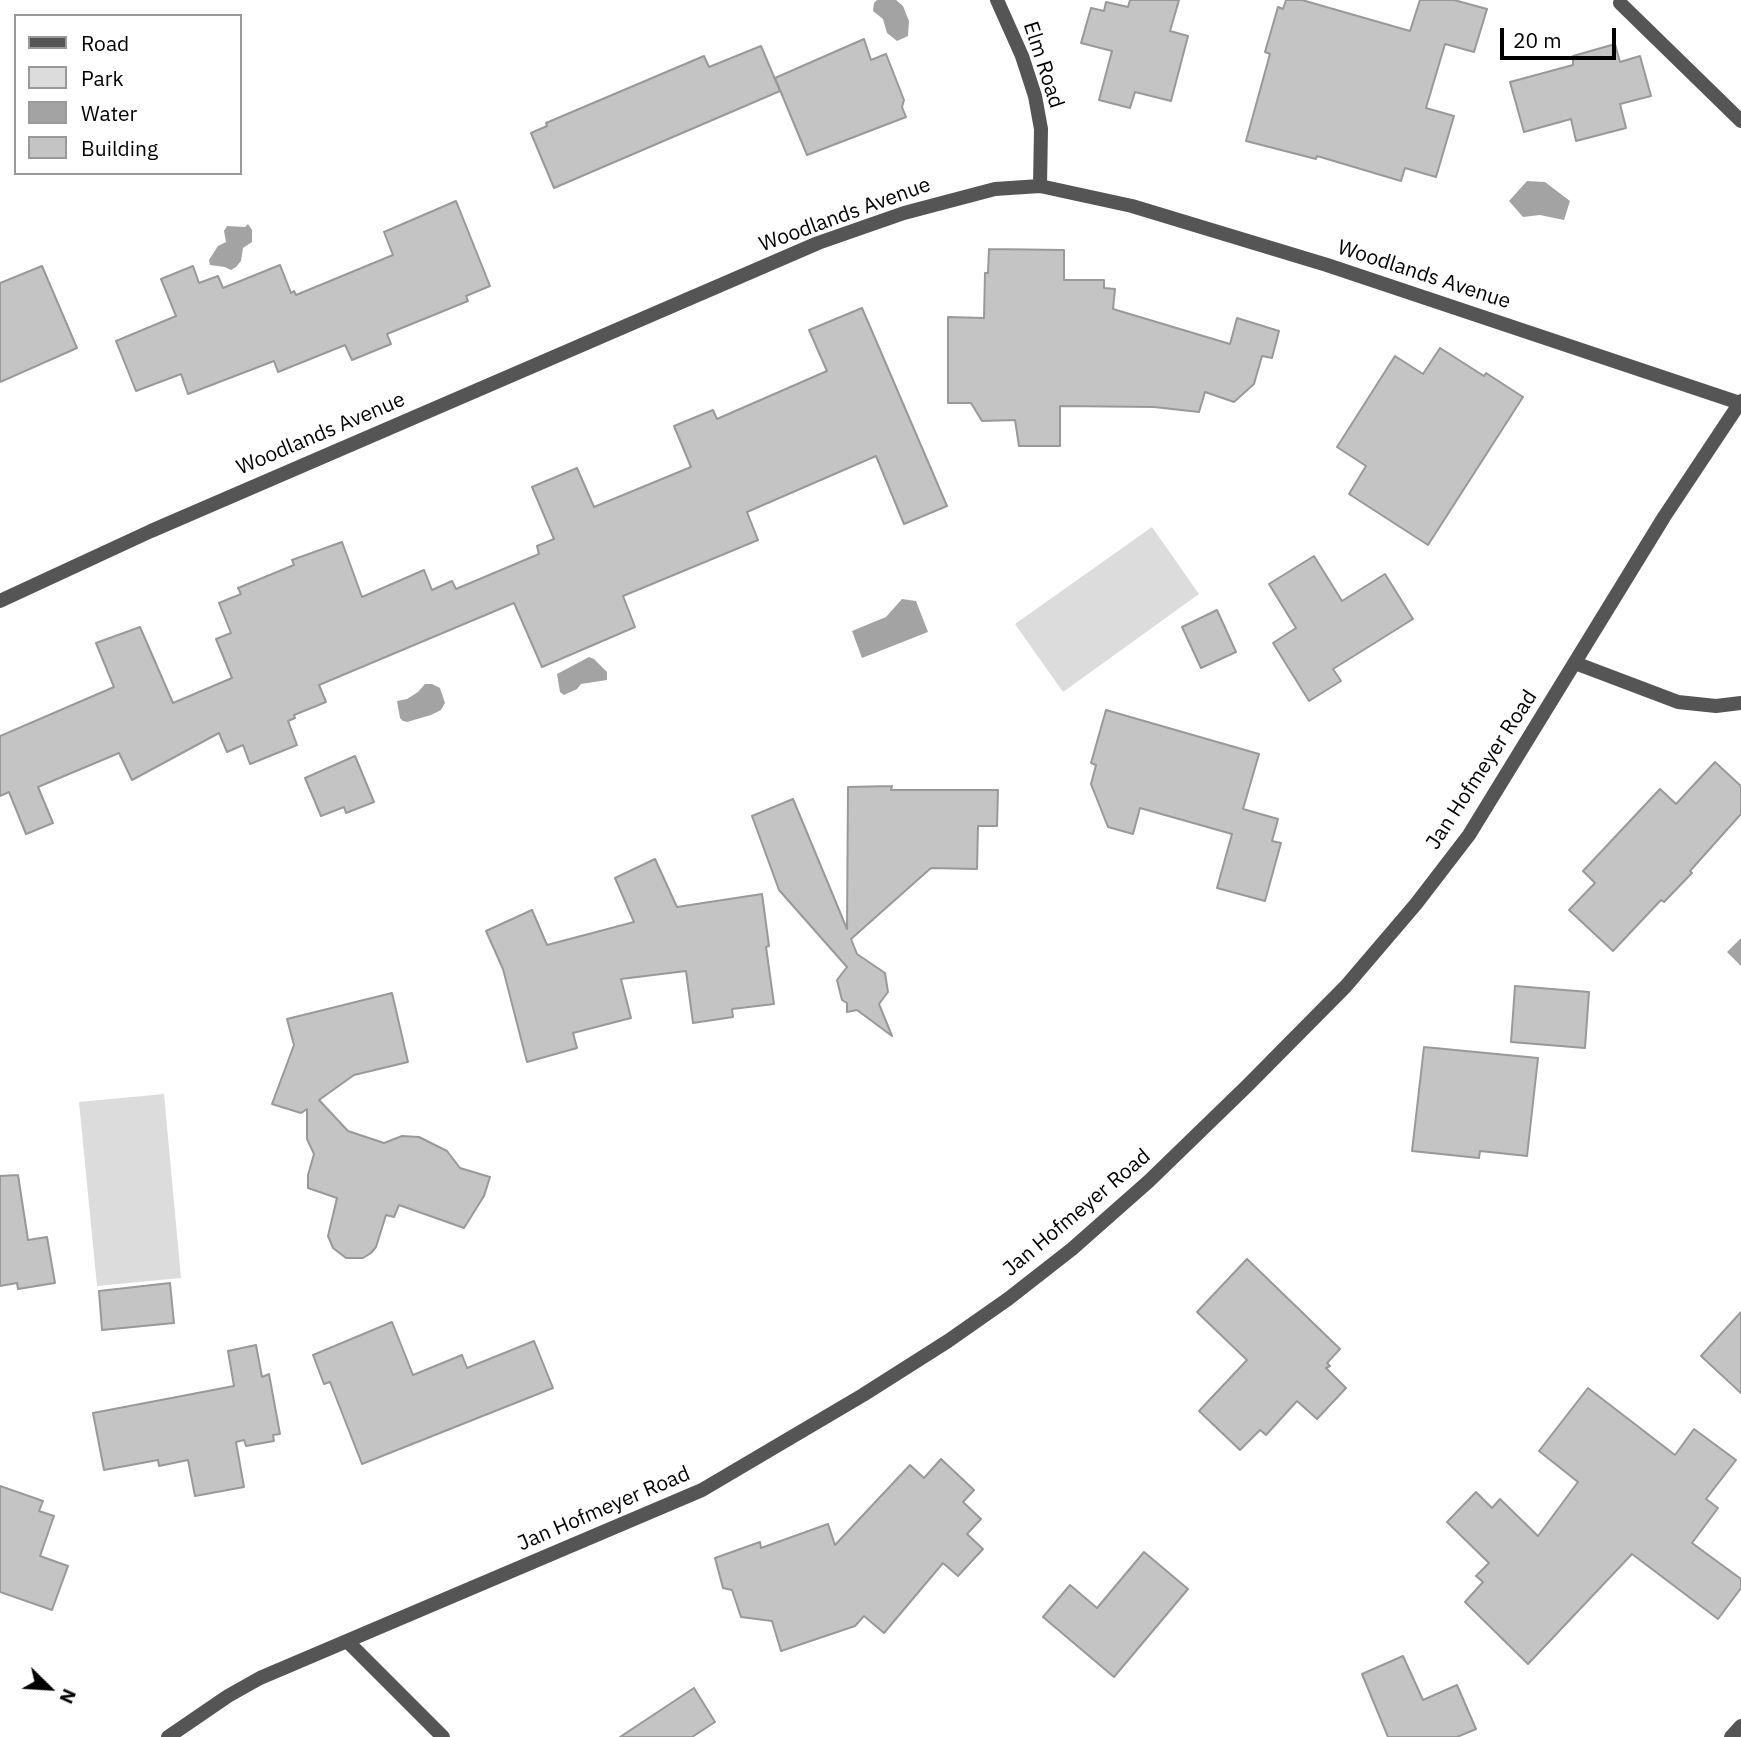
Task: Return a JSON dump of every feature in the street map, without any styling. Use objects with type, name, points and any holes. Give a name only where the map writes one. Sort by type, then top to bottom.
[{"type":"street","name":"Elm Road","points":[[997,0],[1022,55],[1035,96],[1041,128],[1040,186]]},
{"type":"street","points":[[1619,3],[1741,121]]},
{"type":"street","name":"Woodlands Avenue","points":[[0,601],[150,531],[818,243],[904,213],[995,189],[1040,186],[1132,206],[1327,265],[1740,402]]},
{"type":"street","name":"Jan Hofmeyer Road","points":[[168,1737],[228,1696],[260,1678],[702,1490],[863,1395],[948,1341],[1072,1249],[1149,1181],[1346,986],[1416,904],[1469,835],[1664,517],[1740,402]]},
{"type":"street","points":[[1575,663],[1678,702],[1716,706],[1741,704]]},
{"type":"street","points":[[348,1642],[443,1737]]},
{"type":"street","points":[[1731,1737],[1741,1726]]},
{"type":"green space","points":[[1152,527],[1199,594],[1063,692],[1015,624]]},
{"type":"green space","points":[[164,1094],[181,1278],[97,1286],[79,1102]]},
{"type":"water","points":[[877,0],[896,0],[903,6],[909,21],[908,36],[897,41],[887,33],[883,19],[873,11]]},
{"type":"water","points":[[1527,181],[1545,182],[1570,201],[1564,220],[1540,215],[1523,217],[1509,201]]},
{"type":"water","points":[[248,224],[252,230],[252,242],[243,248],[241,261],[236,267],[231,270],[210,265],[209,260],[218,246],[226,242],[224,231],[227,226],[245,227]]},
{"type":"water","points":[[902,599],[916,601],[928,632],[862,658],[852,631],[886,617]]},
{"type":"water","points":[[589,657],[607,672],[607,680],[581,684],[564,695],[560,692],[557,674]]},
{"type":"water","points":[[425,684],[440,688],[445,703],[441,710],[403,721],[397,701],[407,699]]},
{"type":"water","points":[[1741,938],[1741,966],[1727,952]]},
{"type":"building","points":[[1130,0],[1179,0],[1170,31],[1188,36],[1171,101],[1135,92],[1130,108],[1099,100],[1112,51],[1081,43],[1091,8],[1104,11],[1106,2],[1128,7]]},
{"type":"building","points":[[1286,0],[1302,0],[1410,31],[1420,0],[1454,0],[1487,9],[1474,52],[1445,44],[1426,108],[1454,116],[1436,177],[1405,168],[1401,181],[1317,156],[1316,159],[1246,141],[1270,54],[1265,52],[1278,7],[1283,9]]},
{"type":"building","points":[[864,39],[871,60],[886,54],[904,100],[902,107],[906,117],[807,155],[775,78]]},
{"type":"building","points":[[1615,44],[1620,62],[1640,56],[1651,96],[1620,104],[1626,128],[1576,141],[1571,119],[1524,132],[1510,82],[1573,65],[1573,56]]},
{"type":"building","points":[[761,46],[780,91],[554,188],[531,133],[547,126],[546,123],[704,56],[709,67]]},
{"type":"building","points":[[456,201],[490,286],[466,296],[468,301],[387,334],[391,344],[352,360],[345,345],[278,372],[274,361],[188,394],[181,374],[136,391],[116,341],[176,316],[161,279],[193,266],[199,283],[218,276],[223,288],[280,265],[291,293],[294,291],[296,295],[393,255],[384,232]]},
{"type":"building","points":[[989,249],[1064,250],[1064,280],[1104,280],[1104,288],[1115,289],[1113,309],[1230,344],[1237,318],[1279,331],[1272,358],[1262,356],[1254,384],[1234,402],[1205,392],[1199,412],[1154,407],[1060,406],[1060,446],[1019,446],[1015,420],[982,421],[971,403],[948,403],[948,317],[984,318],[985,273],[988,273]]},
{"type":"building","points":[[42,266],[77,348],[0,382],[0,283]]},
{"type":"building","points":[[862,308],[947,506],[904,524],[876,456],[747,512],[758,540],[623,596],[635,627],[542,667],[514,603],[319,685],[326,702],[294,715],[295,718],[288,721],[297,745],[250,764],[243,745],[227,752],[219,733],[132,780],[119,753],[38,787],[53,823],[26,834],[9,792],[0,796],[0,736],[114,687],[96,643],[140,627],[173,703],[232,678],[216,639],[231,633],[219,603],[241,594],[238,588],[294,565],[292,560],[342,542],[362,597],[424,570],[432,590],[452,581],[456,589],[539,554],[537,546],[554,539],[532,487],[577,468],[594,507],[691,467],[674,426],[713,410],[717,419],[827,371],[809,330]]},
{"type":"building","points":[[1440,348],[1523,397],[1428,545],[1349,494],[1366,466],[1337,447],[1395,356],[1423,374]]},
{"type":"building","points":[[1314,556],[1342,601],[1385,574],[1413,619],[1333,669],[1341,681],[1309,701],[1273,643],[1296,628],[1269,584]]},
{"type":"building","points":[[1217,610],[1236,652],[1201,668],[1182,627]]},
{"type":"building","points":[[1106,710],[1259,754],[1243,809],[1278,819],[1272,841],[1281,843],[1265,901],[1217,888],[1232,834],[1140,808],[1133,834],[1108,827],[1091,784],[1096,765],[1091,763]]},
{"type":"building","points":[[355,756],[374,802],[346,813],[344,807],[321,816],[305,778]]},
{"type":"building","points":[[1715,762],[1741,786],[1741,814],[1690,871],[1692,873],[1664,902],[1661,900],[1613,951],[1569,910],[1595,883],[1583,871],[1660,789],[1676,804]]},
{"type":"building","points":[[892,786],[891,790],[998,790],[997,826],[978,826],[977,869],[931,868],[851,939],[857,954],[885,973],[888,992],[879,1004],[892,1036],[857,1010],[847,1012],[847,1003],[842,1000],[837,980],[847,967],[779,890],[752,816],[793,799],[847,929],[848,787]]},
{"type":"building","points":[[655,859],[677,907],[762,894],[774,1004],[732,1009],[733,1017],[693,1023],[686,971],[621,979],[631,1018],[573,1033],[577,1048],[527,1062],[503,969],[486,931],[532,910],[547,945],[634,922],[615,878]]},
{"type":"building","points":[[1515,986],[1589,992],[1585,1048],[1511,1042]]},
{"type":"building","points":[[392,993],[408,1062],[354,1075],[319,1100],[348,1131],[384,1143],[402,1136],[419,1137],[447,1151],[460,1168],[490,1177],[484,1196],[464,1228],[399,1205],[394,1217],[386,1215],[376,1247],[371,1253],[363,1258],[346,1258],[333,1248],[328,1236],[337,1198],[308,1188],[308,1175],[314,1154],[307,1139],[307,1109],[301,1113],[272,1104],[294,1045],[287,1019]]},
{"type":"building","points":[[1424,1047],[1538,1058],[1527,1156],[1480,1151],[1479,1158],[1412,1151]]},
{"type":"building","points":[[18,1175],[28,1240],[47,1237],[55,1283],[18,1289],[17,1283],[0,1286],[0,1176]]},
{"type":"building","points":[[1247,1259],[1340,1349],[1327,1363],[1330,1366],[1326,1368],[1346,1388],[1317,1419],[1297,1401],[1266,1435],[1260,1430],[1240,1450],[1199,1411],[1247,1360],[1197,1312]]},
{"type":"building","points":[[170,1283],[174,1323],[102,1330],[99,1291]]},
{"type":"building","points":[[1741,1312],[1741,1393],[1701,1356]]},
{"type":"building","points":[[392,1322],[413,1375],[462,1355],[467,1368],[534,1341],[553,1388],[362,1464],[330,1382],[324,1384],[313,1355]]},
{"type":"building","points":[[256,1345],[262,1377],[269,1374],[280,1434],[273,1435],[274,1441],[246,1446],[244,1440],[236,1442],[244,1487],[195,1496],[188,1460],[159,1466],[158,1460],[104,1470],[93,1413],[234,1386],[228,1351]]},
{"type":"building","points":[[1588,1388],[1675,1455],[1694,1429],[1736,1460],[1706,1499],[1718,1508],[1692,1543],[1741,1579],[1741,1588],[1718,1619],[1632,1554],[1528,1664],[1465,1602],[1483,1582],[1476,1576],[1489,1563],[1447,1522],[1476,1492],[1492,1508],[1500,1499],[1538,1536],[1578,1482],[1539,1451]]},
{"type":"building","points":[[941,1459],[974,1490],[963,1502],[981,1519],[967,1534],[983,1549],[958,1576],[943,1563],[884,1633],[864,1616],[855,1626],[781,1651],[772,1621],[741,1617],[732,1590],[723,1588],[715,1558],[760,1542],[761,1548],[828,1524],[835,1545],[910,1465],[924,1478]]},
{"type":"building","points":[[0,1486],[43,1501],[39,1511],[54,1516],[40,1556],[68,1566],[52,1610],[0,1592]]},
{"type":"building","points":[[1144,1552],[1188,1589],[1114,1677],[1043,1617],[1070,1585],[1097,1608]]},
{"type":"building","points":[[1403,1656],[1423,1700],[1457,1685],[1476,1729],[1457,1737],[1388,1737],[1362,1674]]},
{"type":"building","points":[[694,1688],[715,1722],[692,1737],[620,1737]]}]
